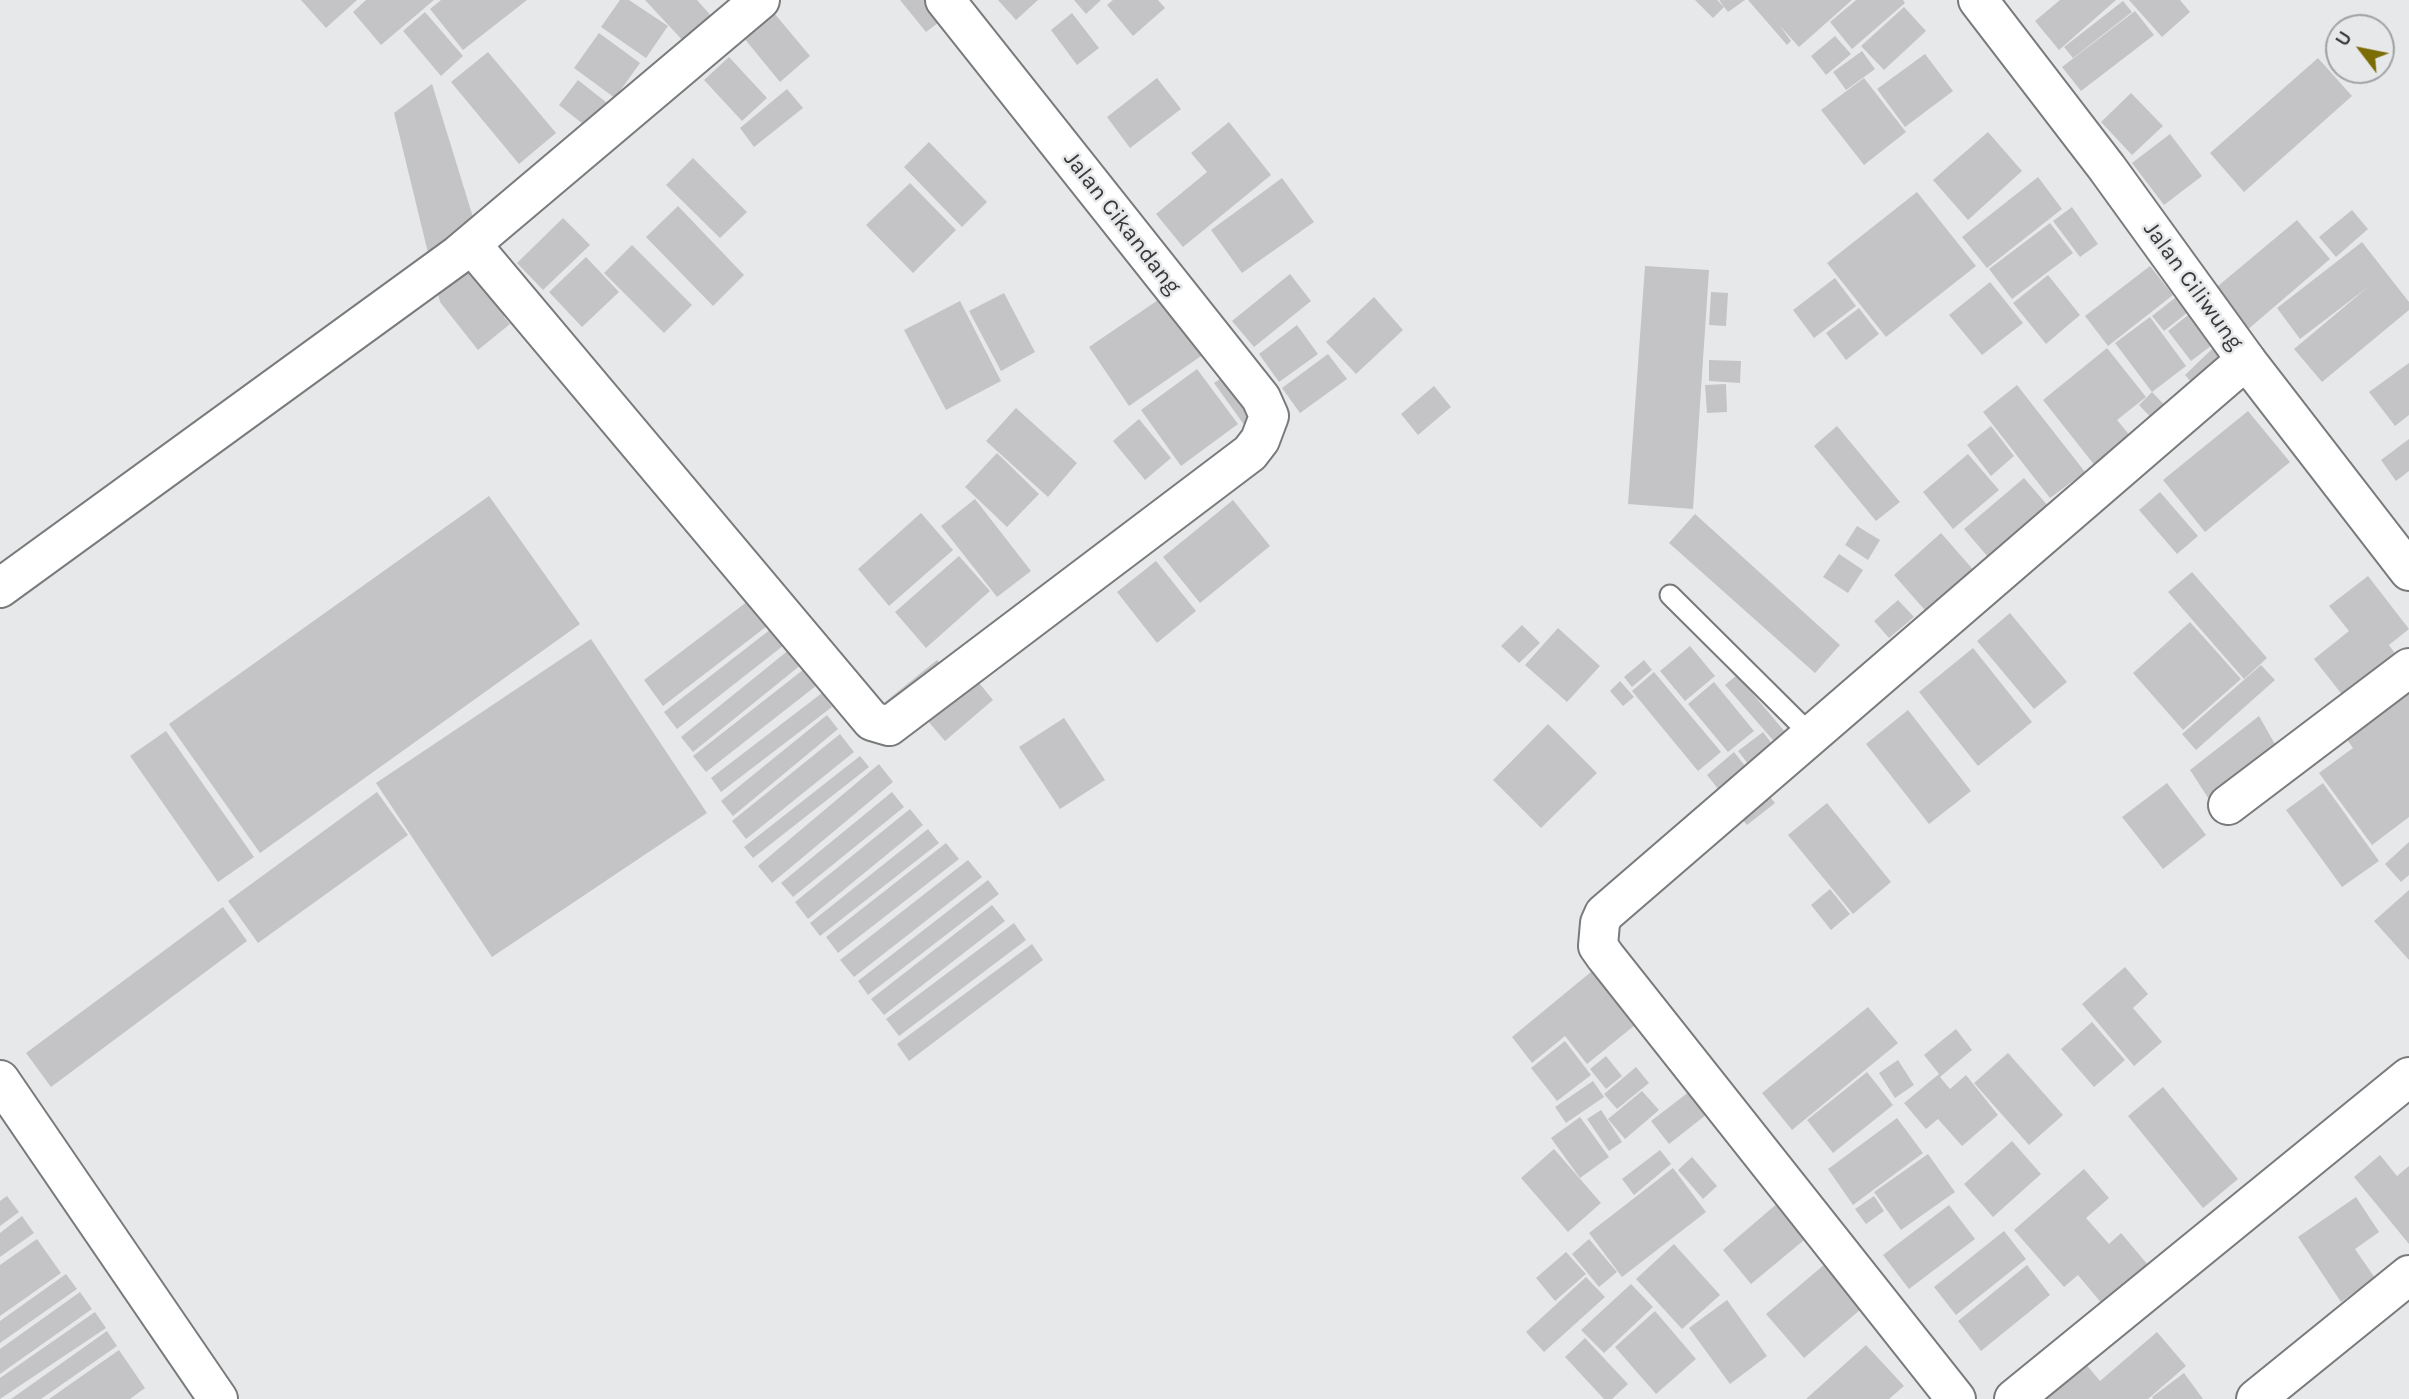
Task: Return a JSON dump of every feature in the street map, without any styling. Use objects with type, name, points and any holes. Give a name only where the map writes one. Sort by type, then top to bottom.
[{"type":"street","points":[[0,588],[471,244],[760,0]]},
{"type":"street","name":"Jalan Cikandang","points":[[471,244],[872,721],[883,726],[895,723],[1250,453],[1260,440],[1269,416],[1261,398],[945,0]]},
{"type":"street","name":"Jalan Ciliwung","points":[[1978,0],[2107,167],[2246,360],[2409,571]]},
{"type":"street","points":[[1956,1399],[1598,946],[1597,933],[1604,914],[2246,360]]},
{"type":"street","points":[[2228,805],[2409,668]]},
{"type":"street","points":[[2014,1399],[2409,1077]]},
{"type":"street","points":[[0,1080],[218,1399]]},
{"type":"street","points":[[2256,1399],[2409,1275]]},
{"type":"lane","points":[[1670,595],[1812,736]]},
{"type":"building","points":[[301,0],[357,0],[326,28]]},
{"type":"building","points":[[366,0],[434,0],[381,45],[353,12]]},
{"type":"building","points":[[441,0],[527,0],[463,50],[430,9]]},
{"type":"building","points":[[620,0],[629,0],[668,26],[646,58],[601,27]]},
{"type":"building","points":[[645,0],[697,0],[713,18],[686,44]]},
{"type":"building","points":[[900,0],[953,0],[959,7],[926,32]]},
{"type":"building","points":[[998,0],[1038,0],[1016,20]]},
{"type":"building","points":[[1074,0],[1101,0],[1086,14]]},
{"type":"building","points":[[1113,0],[1158,0],[1165,8],[1133,36],[1107,5]]},
{"type":"building","points":[[1695,0],[1717,0],[1724,7],[1713,18]]},
{"type":"building","points":[[1719,0],[1745,0],[1728,12]]},
{"type":"building","points":[[1748,0],[1852,0],[1799,47],[1780,26],[1791,41],[1787,45]]},
{"type":"building","points":[[1856,0],[1903,0],[1905,3],[1852,49],[1830,22]]},
{"type":"building","points":[[2060,0],[2116,0],[2059,50],[2035,21]]},
{"type":"building","points":[[2129,0],[2180,0],[2190,12],[2162,37]]},
{"type":"building","points":[[2123,1],[2132,12],[2073,58],[2064,47]]},
{"type":"building","points":[[769,7],[810,56],[780,82],[739,32]]},
{"type":"building","points":[[1904,7],[1926,31],[1884,70],[1861,46]]},
{"type":"building","points":[[2135,11],[2154,35],[2081,91],[2062,67]]},
{"type":"building","points":[[425,12],[463,56],[441,76],[403,31]]},
{"type":"building","points":[[1072,13],[1099,48],[1077,65],[1051,30]]},
{"type":"building","points":[[599,33],[640,63],[615,98],[574,68]]},
{"type":"building","points":[[1835,36],[1851,54],[1826,75],[1811,56]]},
{"type":"building","points":[[1862,51],[1875,69],[1846,90],[1833,72]]},
{"type":"building","points":[[488,52],[556,133],[519,164],[451,82]]},
{"type":"building","points":[[1925,54],[1953,91],[1905,127],[1877,89]]},
{"type":"building","points":[[729,57],[767,98],[742,121],[704,80]]},
{"type":"building","points":[[2318,58],[2325,66],[2325,84],[2341,84],[2352,96],[2244,192],[2210,153]]},
{"type":"building","points":[[1157,78],[1181,109],[1130,148],[1107,117]]},
{"type":"building","points":[[1864,78],[1906,132],[1864,165],[1821,110]]},
{"type":"building","points":[[578,80],[616,110],[597,135],[559,105]]},
{"type":"building","points":[[432,84],[488,266],[518,306],[504,317],[510,324],[478,350],[440,302],[394,113]]},
{"type":"building","points":[[787,89],[803,108],[754,147],[740,128]]},
{"type":"building","points":[[2131,93],[2163,126],[2132,155],[2101,122]]},
{"type":"building","points":[[1229,122],[1271,175],[1183,247],[1156,214],[1207,172],[1191,153]]},
{"type":"building","points":[[1988,132],[2022,171],[1968,220],[1933,180]]},
{"type":"building","points":[[2170,134],[2202,176],[2164,205],[2132,163]]},
{"type":"building","points":[[929,142],[987,202],[962,227],[904,167]]},
{"type":"building","points":[[693,158],[747,212],[720,238],[666,185]]},
{"type":"building","points":[[2038,177],[2062,209],[1987,268],[1962,237]]},
{"type":"building","points":[[1282,178],[1314,222],[1242,273],[1211,230]]},
{"type":"building","points":[[910,183],[956,230],[913,273],[866,225]]},
{"type":"building","points":[[1917,192],[1976,266],[1886,337],[1827,263]]},
{"type":"building","points":[[678,206],[744,275],[713,306],[646,237]]},
{"type":"building","points":[[2072,207],[2098,244],[2080,257],[2053,221]]},
{"type":"building","points":[[2352,210],[2368,229],[2336,257],[2319,237]]},
{"type":"building","points":[[563,218],[590,245],[543,290],[517,263]]},
{"type":"building","points":[[2297,220],[2330,259],[2246,331],[2212,291]]},
{"type":"building","points":[[2050,223],[2073,253],[2012,299],[1989,269]]},
{"type":"building","points":[[2362,242],[2409,302],[2409,310],[2322,382],[2294,349],[2368,287],[2300,339],[2277,308]]},
{"type":"building","points":[[632,245],[692,305],[664,333],[604,273]]},
{"type":"building","points":[[586,257],[619,292],[582,327],[549,292]]},
{"type":"building","points":[[1645,266],[1709,270],[1693,509],[1628,504]]},
{"type":"building","points":[[2150,266],[2173,295],[2108,346],[2085,316]]},
{"type":"building","points":[[1290,274],[1311,301],[1254,347],[1232,321]]},
{"type":"building","points":[[2048,275],[2080,315],[2046,344],[2013,303]]},
{"type":"building","points":[[1835,278],[1856,306],[1814,338],[1793,310]]},
{"type":"building","points":[[1990,282],[2023,323],[1982,355],[1949,315]]},
{"type":"building","points":[[1711,292],[1728,293],[1726,326],[1709,325]]},
{"type":"building","points":[[1004,293],[1035,352],[1001,371],[969,311]]},
{"type":"building","points":[[2180,294],[2192,309],[2164,331],[2152,316]]},
{"type":"building","points":[[1164,296],[1204,354],[1129,406],[1089,347]]},
{"type":"building","points":[[1374,297],[1403,330],[1356,374],[1326,342]]},
{"type":"building","points":[[960,301],[1001,381],[946,410],[904,330]]},
{"type":"building","points":[[1859,308],[1879,334],[1846,360],[1826,333]]},
{"type":"building","points":[[2197,308],[2220,339],[2191,361],[2168,331]]},
{"type":"building","points":[[2150,317],[2186,366],[2152,392],[2115,343]]},
{"type":"building","points":[[1297,325],[1318,354],[1279,382],[1259,354]]},
{"type":"building","points":[[2107,348],[2146,397],[2117,420],[2132,438],[2096,467],[2043,400]]},
{"type":"building","points":[[2213,348],[2230,366],[2200,392],[2185,375]]},
{"type":"building","points":[[1328,354],[1347,379],[1300,413],[1282,388]]},
{"type":"building","points":[[1709,360],[1741,361],[1740,383],[1709,381]]},
{"type":"building","points":[[2409,363],[2409,415],[2395,426],[2369,392]]},
{"type":"building","points":[[1197,369],[1238,424],[1181,466],[1141,410]]},
{"type":"building","points":[[1223,377],[1254,420],[1245,426],[1214,383]]},
{"type":"building","points":[[1726,384],[1727,412],[1707,413],[1705,385]]},
{"type":"building","points":[[2017,385],[2085,472],[2050,498],[1983,412]]},
{"type":"building","points":[[1434,386],[1451,407],[1418,435],[1401,414]]},
{"type":"building","points":[[2152,392],[2175,416],[2162,429],[2139,405]]},
{"type":"building","points":[[1016,408],[1077,463],[1048,497],[986,441]]},
{"type":"building","points":[[2248,411],[2290,462],[2205,532],[2163,480]]},
{"type":"building","points":[[1139,419],[1171,458],[1145,480],[1113,441]]},
{"type":"building","points":[[1837,426],[1900,502],[1876,521],[1814,446]]},
{"type":"building","points":[[1991,426],[2014,456],[1991,476],[1967,445]]},
{"type":"building","points":[[2409,439],[2409,471],[2396,481],[2381,460]]},
{"type":"building","points":[[997,453],[1039,494],[1007,527],[965,487]]},
{"type":"building","points":[[1968,454],[1999,490],[1953,529],[1923,492]]},
{"type":"building","points":[[2024,478],[2060,520],[2000,571],[1964,529]]},
{"type":"building","points":[[2160,492],[2198,536],[2177,554],[2139,510]]},
{"type":"building","points":[[489,496],[580,624],[260,853],[169,724]]},
{"type":"building","points":[[975,499],[1031,571],[997,597],[941,526]]},
{"type":"building","points":[[1233,500],[1270,546],[1200,603],[1163,557]]},
{"type":"building","points":[[921,513],[953,550],[889,606],[858,569]]},
{"type":"building","points":[[1695,514],[1840,645],[1815,673],[1669,543]]},
{"type":"building","points":[[1857,526],[1880,540],[1868,560],[1845,545]]},
{"type":"building","points":[[1941,533],[1977,574],[1930,616],[1894,575]]},
{"type":"building","points":[[1839,554],[1863,570],[1848,593],[1823,577]]},
{"type":"building","points":[[959,556],[990,591],[926,648],[895,612]]},
{"type":"building","points":[[1156,561],[1196,611],[1157,643],[1117,592]]},
{"type":"building","points":[[2192,572],[2267,658],[2244,679],[2168,592]]},
{"type":"building","points":[[2368,576],[2409,629],[2389,645],[2396,655],[2344,697],[2314,659],[2349,631],[2329,606]]},
{"type":"building","points":[[752,598],[771,623],[663,706],[644,680]]},
{"type":"building","points":[[1898,600],[1914,617],[1889,638],[1874,621]]},
{"type":"building","points":[[2010,613],[2067,682],[2034,709],[1977,641]]},
{"type":"building","points":[[780,622],[793,638],[677,729],[664,712]]},
{"type":"building","points":[[2190,622],[2241,679],[2183,730],[2133,673]]},
{"type":"building","points":[[1522,625],[1540,643],[1519,663],[1501,646]]},
{"type":"building","points":[[1558,628],[1600,666],[1567,702],[1525,665]]},
{"type":"building","points":[[591,639],[707,813],[492,957],[376,783]]},
{"type":"building","points":[[795,645],[807,660],[693,752],[681,737]]},
{"type":"building","points":[[1690,646],[1715,676],[1685,701],[1660,671]]},
{"type":"building","points":[[1973,648],[2032,722],[1978,766],[1919,692]]},
{"type":"building","points":[[937,660],[946,671],[893,714],[885,702]]},
{"type":"building","points":[[1644,660],[1652,670],[1632,687],[1624,677]]},
{"type":"building","points":[[2261,665],[2275,680],[2196,750],[2182,734]]},
{"type":"building","points":[[808,666],[821,682],[706,772],[693,756]]},
{"type":"building","points":[[1654,672],[1721,752],[1698,771],[1632,691]]},
{"type":"building","points":[[971,673],[993,700],[945,741],[922,714]]},
{"type":"building","points":[[1737,675],[1796,745],[1785,754],[1725,685]]},
{"type":"building","points":[[1620,681],[1634,697],[1623,706],[1610,691]]},
{"type":"building","points":[[1714,682],[1754,731],[1728,752],[1688,704]]},
{"type":"building","points":[[2409,685],[2409,817],[2372,845],[2319,773],[2353,748],[2343,734]]},
{"type":"building","points":[[822,693],[832,707],[721,792],[711,778]]},
{"type":"building","points":[[1908,710],[1971,791],[1929,824],[1866,744]]},
{"type":"building","points":[[827,715],[838,729],[733,816],[721,801]]},
{"type":"building","points":[[2259,716],[2280,753],[2214,807],[2190,770]]},
{"type":"building","points":[[1064,718],[1105,780],[1060,809],[1019,747]]},
{"type":"building","points":[[1548,724],[1597,773],[1541,828],[1493,780]]},
{"type":"building","points":[[166,731],[254,857],[218,882],[130,756]]},
{"type":"building","points":[[1763,732],[1783,758],[1759,778],[1738,751]]},
{"type":"building","points":[[840,734],[854,752],[746,839],[732,821]]},
{"type":"building","points":[[1734,752],[1775,803],[1747,825],[1707,775]]},
{"type":"building","points":[[860,756],[869,767],[753,858],[744,847]]},
{"type":"building","points":[[879,764],[893,782],[772,883],[758,866]]},
{"type":"building","points":[[2167,783],[2206,835],[2163,869],[2122,817]]},
{"type":"building","points":[[2323,783],[2379,861],[2342,887],[2286,810]]},
{"type":"building","points":[[377,792],[408,835],[258,943],[228,901]]},
{"type":"building","points":[[892,792],[904,807],[793,897],[781,883]]},
{"type":"building","points":[[1827,803],[1891,882],[1853,914],[1788,835]]},
{"type":"building","points":[[910,809],[923,825],[808,919],[795,902]]},
{"type":"building","points":[[928,829],[939,843],[820,936],[810,923]]},
{"type":"building","points":[[2409,842],[2409,875],[2401,882],[2385,864]]},
{"type":"building","points":[[946,843],[959,859],[838,953],[826,937]]},
{"type":"building","points":[[968,860],[982,877],[854,977],[840,960]]},
{"type":"building","points":[[988,880],[999,894],[868,995],[858,981]]},
{"type":"building","points":[[1830,889],[1850,914],[1831,930],[1811,905]]},
{"type":"building","points":[[2409,890],[2409,960],[2374,921]]},
{"type":"building","points":[[992,905],[1005,921],[884,1015],[871,999]]},
{"type":"building","points":[[223,907],[247,941],[51,1087],[26,1053]]},
{"type":"building","points":[[1014,923],[1026,940],[899,1036],[886,1019]]},
{"type":"building","points":[[1032,944],[1043,960],[909,1061],[897,1044]]},
{"type":"building","points":[[1597,967],[1640,1021],[1587,1064],[1565,1036],[1532,1063],[1512,1037]]},
{"type":"building","points":[[2125,967],[2148,994],[2133,1008],[2162,1042],[2134,1066],[2082,1004]]},
{"type":"building","points":[[1868,1007],[1898,1043],[1792,1130],[1762,1093]]},
{"type":"building","points":[[2092,1022],[2125,1060],[2094,1087],[2061,1049]]},
{"type":"building","points":[[1956,1029],[1972,1050],[1940,1077],[1950,1089],[1966,1075],[1998,1115],[1962,1146],[1938,1119],[1926,1129],[1904,1103],[1939,1074],[1924,1055]]},
{"type":"building","points":[[1565,1041],[1591,1075],[1557,1101],[1531,1068]]},
{"type":"building","points":[[2008,1053],[2063,1115],[2029,1145],[1974,1083]]},
{"type":"building","points":[[1606,1056],[1622,1076],[1606,1089],[1590,1069]]},
{"type":"building","points":[[1898,1060],[1914,1085],[1895,1098],[1879,1073]]},
{"type":"building","points":[[1636,1067],[1649,1083],[1617,1109],[1604,1094]]},
{"type":"building","points":[[1867,1072],[1893,1105],[1833,1153],[1807,1120]]},
{"type":"building","points":[[1593,1081],[1604,1097],[1566,1123],[1555,1107]]},
{"type":"building","points":[[2163,1087],[2238,1179],[2203,1208],[2128,1116]]},
{"type":"building","points":[[1694,1088],[1711,1111],[1669,1144],[1651,1121]]},
{"type":"building","points":[[1642,1091],[1659,1110],[1625,1139],[1608,1119]]},
{"type":"building","points":[[1601,1110],[1622,1142],[1609,1151],[1587,1119]]},
{"type":"building","points":[[1580,1117],[1609,1157],[1580,1178],[1551,1138]]},
{"type":"building","points":[[1897,1118],[1923,1153],[1853,1205],[1828,1169]]},
{"type":"building","points":[[2012,1141],[2041,1174],[1993,1217],[1964,1184]]},
{"type":"building","points":[[1554,1149],[1601,1203],[1568,1232],[1521,1178]]},
{"type":"building","points":[[1660,1150],[1671,1164],[1634,1195],[1622,1179]]},
{"type":"building","points":[[1928,1154],[1955,1192],[1901,1230],[1874,1192]]},
{"type":"building","points":[[2380,1155],[2397,1176],[2409,1166],[2409,1244],[2354,1177]]},
{"type":"building","points":[[1692,1157],[1717,1186],[1703,1199],[1678,1170]]},
{"type":"building","points":[[1673,1168],[1706,1212],[1622,1277],[1589,1233]]},
{"type":"building","points":[[2084,1169],[2109,1198],[2086,1218],[2109,1244],[2121,1233],[2148,1265],[2103,1305],[2078,1275],[2064,1287],[2014,1230]]},
{"type":"building","points":[[7,1196],[19,1212],[0,1226],[0,1201]]},
{"type":"building","points":[[1786,1196],[1815,1231],[1751,1284],[1723,1250]]},
{"type":"building","points":[[1874,1196],[1884,1211],[1866,1224],[1855,1209]]},
{"type":"building","points":[[2356,1197],[2379,1232],[2355,1249],[2375,1278],[2341,1302],[2298,1237]]},
{"type":"building","points":[[1949,1205],[1975,1239],[1909,1289],[1883,1255]]},
{"type":"building","points":[[22,1216],[34,1233],[0,1257],[0,1233]]},
{"type":"building","points":[[2004,1231],[2026,1259],[1956,1315],[1934,1287]]},
{"type":"building","points":[[37,1239],[61,1273],[0,1316],[0,1265]]},
{"type":"building","points":[[1589,1239],[1617,1272],[1599,1287],[1572,1254]]},
{"type":"building","points":[[1674,1244],[1720,1295],[1682,1329],[1636,1279]]},
{"type":"building","points":[[1566,1252],[1586,1274],[1555,1301],[1536,1278]]},
{"type":"building","points":[[1838,1253],[1875,1297],[1804,1358],[1766,1314]]},
{"type":"building","points":[[2027,1265],[2050,1295],[1981,1351],[1958,1321]]},
{"type":"building","points":[[66,1274],[77,1289],[0,1343],[0,1321]]},
{"type":"building","points":[[1586,1277],[1605,1297],[1544,1352],[1526,1332]]},
{"type":"building","points":[[1631,1284],[1653,1307],[1604,1353],[1581,1330]]},
{"type":"building","points":[[80,1292],[92,1309],[0,1374],[0,1349]]},
{"type":"building","points":[[1727,1300],[1767,1356],[1730,1384],[1689,1328]]},
{"type":"building","points":[[1655,1311],[1696,1359],[1656,1394],[1615,1347]]},
{"type":"building","points":[[95,1312],[106,1328],[0,1399],[0,1378]]},
{"type":"building","points":[[107,1331],[117,1346],[41,1399],[11,1399]]},
{"type":"building","points":[[2157,1332],[2186,1366],[2148,1399],[2037,1399],[2079,1356],[2100,1381]]},
{"type":"building","points":[[1585,1338],[1628,1384],[1612,1399],[1604,1399],[1565,1357]]},
{"type":"building","points":[[1866,1345],[1904,1386],[1889,1399],[1806,1399]]},
{"type":"building","points":[[119,1350],[145,1388],[130,1399],[49,1399]]},
{"type":"building","points":[[2184,1373],[2203,1399],[2153,1399],[2152,1397]]}]
